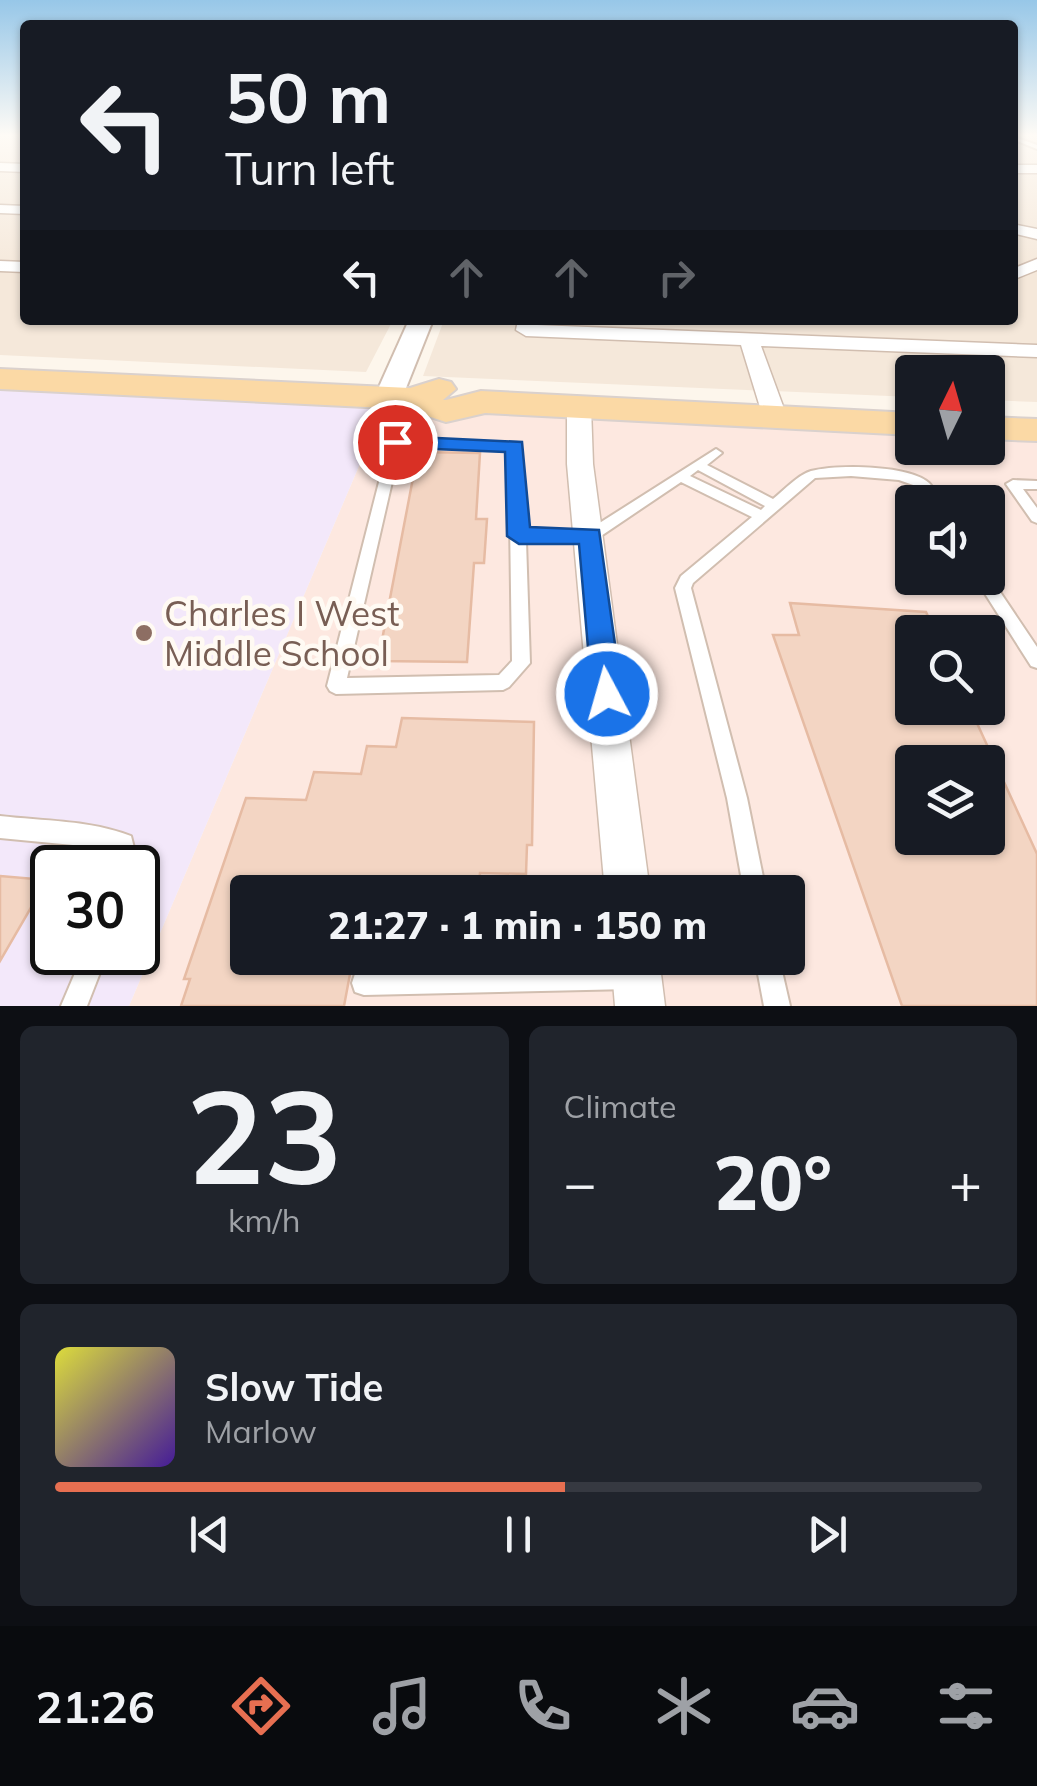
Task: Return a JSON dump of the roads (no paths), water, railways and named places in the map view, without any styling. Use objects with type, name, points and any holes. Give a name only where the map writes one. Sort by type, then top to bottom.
[{"type":"main road","points":[[0,379],[401,398],[432,411],[454,412],[481,402],[895,423]]},
{"type":"main road","points":[[1005,429],[1037,430]]},
{"type":"street","points":[[401,398],[420,325]]},
{"type":"street","points":[[527,325],[1037,351]]},
{"type":"street","points":[[748,336],[775,417]]},
{"type":"street","points":[[579,407],[580,464],[626,875]]},
{"type":"lane","points":[[395,442],[515,446],[519,536],[522,663],[503,682],[336,686],[395,442]]},
{"type":"lane","points":[[519,536],[590,536],[716,453]]},
{"type":"lane","points":[[698,466],[765,510]]},
{"type":"lane","points":[[752,875],[737,798],[683,588],[686,580],[811,474],[827,471],[912,480],[924,485]]},
{"type":"lane","points":[[680,477],[765,510]]},
{"type":"lane","points":[[1037,485],[1013,484],[1037,518]]},
{"type":"lane","points":[[994,595],[1037,661]]},
{"type":"lane","points":[[0,826],[104,836],[123,845]]},
{"type":"lane","points":[[74,1006],[87,975]]},
{"type":"lane","points":[[771,975],[777,1006]]},
{"type":"lane","points":[[364,983],[638,980]]},
{"type":"place","name":"Charles I West Middle School","points":[[144,633]]}]
